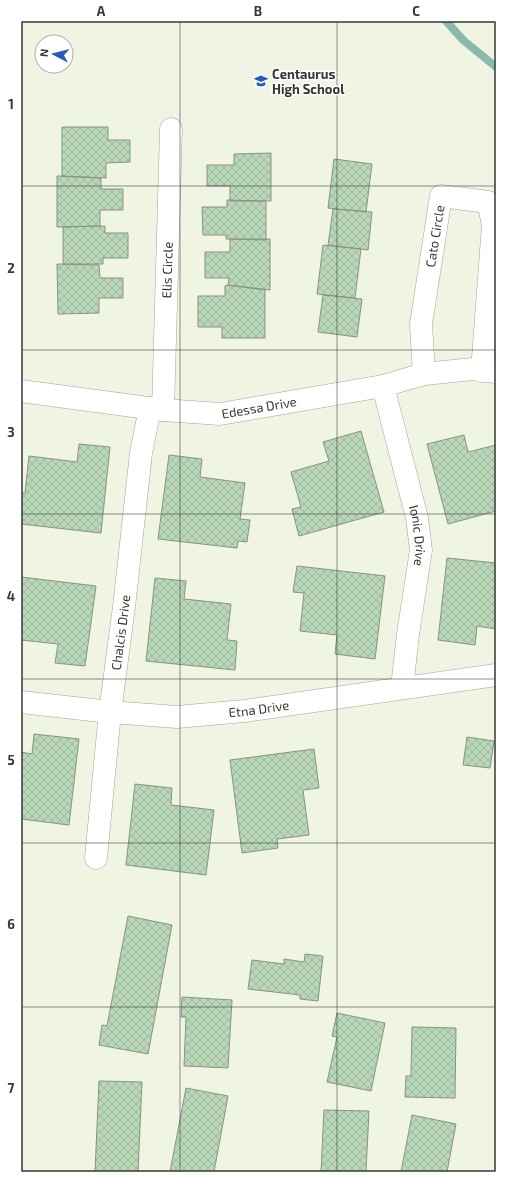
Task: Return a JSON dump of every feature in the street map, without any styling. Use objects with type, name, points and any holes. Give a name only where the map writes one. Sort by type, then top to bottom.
[{"type":"street","name":"Elis Circle","points":[[156,409],[171,129]]},
{"type":"street","name":"Cato Circle","points":[[424,374],[421,324],[441,196],[488,202],[493,225],[489,371]]},
{"type":"street","name":"Edessa Drive","points":[[21,391],[156,409],[220,414],[383,386],[424,374],[473,369],[489,371]]},
{"type":"street","name":"Ionic Drive","points":[[383,386],[417,518],[421,550],[408,634],[402,688]]},
{"type":"street","name":"Chalcis Drive","points":[[96,858],[110,712],[124,608],[141,453],[156,409]]},
{"type":"street","name":"Etna Drive","points":[[21,702],[110,712],[177,717],[244,711],[496,675]]},
{"type":"building","points":[[62,127],[108,127],[108,140],[130,140],[130,162],[106,163],[106,178],[62,176]]},
{"type":"building","points":[[271,153],[271,201],[230,201],[230,186],[207,186],[207,165],[234,165],[234,154]]},
{"type":"building","points":[[334,159],[372,164],[366,212],[328,208]]},
{"type":"building","points":[[57,176],[101,178],[101,189],[123,189],[123,210],[100,210],[100,226],[57,227]]},
{"type":"building","points":[[227,200],[266,201],[266,240],[226,239],[226,235],[203,235],[202,207],[227,207]]},
{"type":"building","points":[[333,209],[372,212],[368,250],[328,245]]},
{"type":"building","points":[[105,226],[105,233],[128,233],[128,258],[103,258],[103,264],[63,264],[63,227]]},
{"type":"building","points":[[230,239],[270,239],[270,290],[228,285],[229,278],[205,278],[205,252],[230,252]]},
{"type":"building","points":[[323,245],[361,249],[355,298],[317,294]]},
{"type":"building","points":[[57,264],[99,265],[100,278],[123,278],[123,298],[99,298],[99,313],[58,314]]},
{"type":"building","points":[[228,285],[265,290],[265,338],[222,338],[222,327],[198,327],[198,296],[225,296],[225,286]]},
{"type":"building","points":[[323,295],[362,299],[357,337],[318,332]]},
{"type":"building","points":[[361,431],[384,512],[299,536],[292,509],[301,507],[291,472],[329,461],[323,442]]},
{"type":"building","points":[[464,435],[468,452],[496,445],[496,511],[448,524],[427,444]]},
{"type":"building","points":[[79,444],[110,447],[101,533],[21,524],[21,492],[25,493],[29,456],[77,462]]},
{"type":"building","points":[[169,455],[202,459],[200,477],[245,483],[240,519],[250,520],[247,542],[238,541],[237,548],[158,539]]},
{"type":"building","points":[[447,558],[496,563],[496,629],[477,626],[475,645],[438,640]]},
{"type":"building","points":[[297,566],[385,576],[375,659],[335,654],[337,635],[300,631],[304,593],[293,592]]},
{"type":"building","points":[[21,577],[96,586],[85,666],[55,663],[58,644],[21,640]]},
{"type":"building","points":[[155,578],[186,581],[184,599],[231,604],[227,640],[237,641],[235,670],[146,661]]},
{"type":"building","points":[[34,734],[79,739],[69,825],[21,819],[21,752],[32,754]]},
{"type":"building","points":[[467,737],[494,741],[490,768],[463,765]]},
{"type":"building","points":[[314,749],[319,788],[303,790],[309,835],[277,839],[278,848],[242,853],[230,760]]},
{"type":"building","points":[[135,784],[172,788],[171,805],[214,810],[206,875],[126,865]]},
{"type":"building","points":[[128,916],[172,925],[148,1054],[99,1045],[102,1025],[107,1026]]},
{"type":"building","points":[[305,954],[323,956],[318,1001],[300,999],[300,995],[248,989],[252,960],[284,964],[284,959],[304,962]]},
{"type":"building","points":[[182,997],[232,1000],[228,1068],[184,1066],[186,1017],[181,1017]]},
{"type":"building","points":[[337,1013],[385,1023],[371,1091],[327,1082],[337,1037],[332,1036]]},
{"type":"building","points":[[412,1027],[456,1028],[455,1098],[405,1097],[406,1076],[411,1076]]},
{"type":"building","points":[[99,1081],[142,1082],[138,1172],[95,1172]]},
{"type":"building","points":[[186,1088],[228,1096],[214,1172],[170,1172]]},
{"type":"building","points":[[324,1110],[369,1111],[366,1172],[321,1172]]},
{"type":"building","points":[[412,1115],[456,1124],[447,1172],[401,1172]]},
{"type":"waterway","points":[[446,21],[463,40],[496,67]]},
{"type":"place","name":"Centaurus High School","points":[[261,81]]}]
